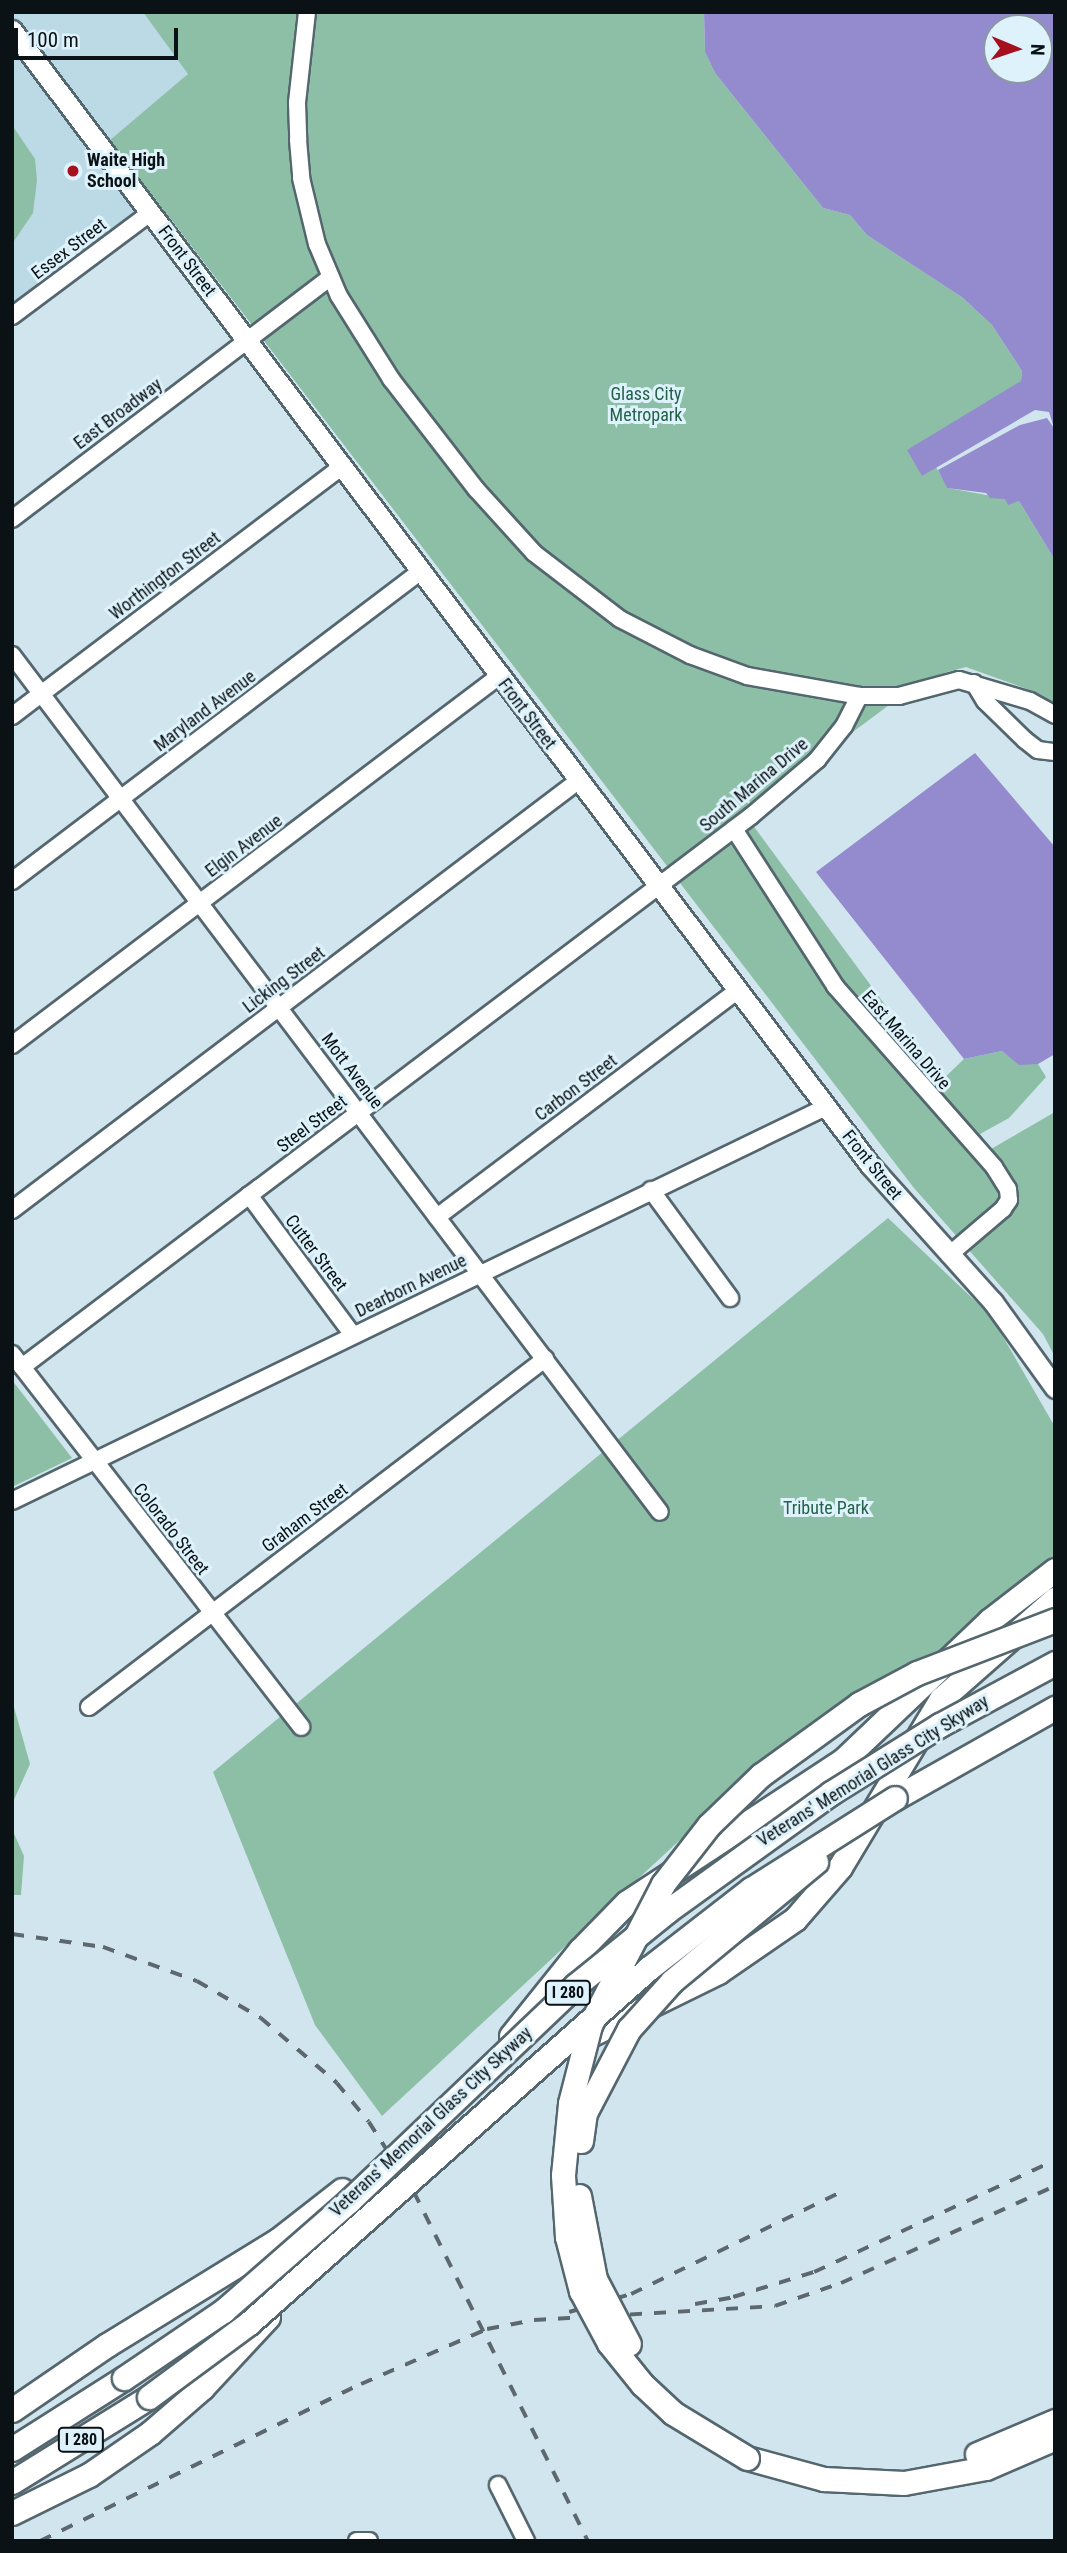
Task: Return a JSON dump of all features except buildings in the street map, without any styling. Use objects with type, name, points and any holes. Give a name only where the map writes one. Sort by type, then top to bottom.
[{"type":"highway","points":[[12,2410],[107,2345],[278,2240],[342,2190],[502,2047],[618,1909],[842,1761],[971,1637],[1055,1570]]},
{"type":"highway","points":[[12,2513],[89,2475],[170,2417],[381,2197],[441,2139],[533,2064],[718,1972],[795,1919],[840,1867],[941,1699],[1055,1599]]},
{"type":"highway","points":[[1055,1620],[917,1673],[859,1704],[761,1775],[709,1825],[663,1884],[590,2025],[570,2103],[563,2175],[567,2237],[581,2291],[609,2343],[642,2384],[673,2413],[750,2451],[824,2479],[904,2483],[986,2468],[1055,2438]]},
{"type":"highway","name":"Veterans' Memorial Glass City Skyway","points":[[12,2449],[223,2311],[349,2201],[576,1985],[666,1912],[842,1786],[940,1725],[1055,1663]]},
{"type":"highway","name":"Veterans' Memorial Glass City Skyway","points":[[12,2482],[149,2397],[249,2323],[649,1968],[751,1889],[895,1798],[1055,1708]]},
{"type":"highway","points":[[895,1798],[672,1981],[629,2029],[585,2113],[577,2165],[581,2222],[595,2279],[622,2335],[678,2397],[750,2451],[821,2463],[904,2467],[984,2452],[1055,2421]]},
{"type":"main road","name":"Front Street","points":[[12,30],[870,1166],[993,1302],[1055,1388]]},
{"type":"street","points":[[307,12],[297,103],[301,178],[317,244],[331,277],[391,379],[476,489],[534,553],[590,599],[690,655],[736,672],[859,696],[899,696],[939,682],[974,682],[1030,701],[1055,715]]},
{"type":"street","name":"Essex Street","points":[[12,316],[150,213]]},
{"type":"street","name":"East Broadway","points":[[12,519],[331,277]]},
{"type":"street","name":"Worthington Street","points":[[12,716],[342,466]]},
{"type":"street","name":"Maryland Avenue","points":[[12,881],[421,571]]},
{"type":"street","name":"Mott Avenue","points":[[12,654],[660,1512]]},
{"type":"street","name":"Elgin Avenue","points":[[12,1045],[499,677]]},
{"type":"street","points":[[974,682],[985,701],[1025,740],[1038,750],[1055,752]]},
{"type":"street","name":"South Marina Drive","points":[[658,887],[734,829],[817,760],[844,726],[859,696]]},
{"type":"street","name":"Licking Street","points":[[12,1210],[578,781]]},
{"type":"street","name":"East Marina Drive","points":[[734,829],[835,986],[994,1167],[1008,1189],[1009,1200],[1003,1209],[949,1255]]},
{"type":"street","name":"Steel Street","points":[[17,1361],[249,1195],[658,887]]},
{"type":"street","name":"Carbon Street","points":[[437,1217],[737,991]]},
{"type":"street","name":"Dearborn Avenue","points":[[12,1501],[826,1107]]},
{"type":"street","points":[[651,1190],[730,1298]]},
{"type":"street","name":"Cutter Street","points":[[249,1195],[353,1335]]},
{"type":"street","name":"Graham Street","points":[[89,1707],[545,1359]]},
{"type":"street","name":"Colorado Street","points":[[17,1361],[301,1727]]},
{"type":"street","points":[[499,2485],[526,2541]]},
{"type":"street","points":[[357,2541],[369,2541]]},
{"type":"shaded area","name":"Waite High School","points":[[12,12],[143,12],[189,74],[110,140],[157,202],[12,309]]},
{"type":"shaded area","points":[[704,12],[1055,12],[1055,560],[1019,501],[1008,505],[1005,499],[990,498],[986,493],[947,488],[938,470],[1020,425],[1047,418],[1054,428],[1049,412],[1035,410],[922,476],[907,450],[1021,381],[1022,371],[992,325],[963,298],[867,235],[850,215],[823,208],[715,73],[705,52]]},
{"type":"shaded area","points":[[975,753],[1055,847],[1055,1054],[1038,1064],[1019,1065],[1002,1051],[964,1059],[816,872]]},
{"type":"green space","name":"Glass City Metropark","points":[[143,12],[704,12],[705,52],[715,73],[823,208],[850,215],[867,235],[963,298],[992,325],[1022,371],[1021,381],[922,476],[936,467],[948,488],[1019,501],[1055,560],[1055,708],[1040,702],[1035,692],[966,667],[947,672],[920,682],[744,813],[941,1081],[964,1059],[1002,1051],[1019,1064],[1038,1064],[1046,1077],[1009,1118],[980,1134],[991,1149],[1055,1112],[1055,1357],[1043,1334],[914,1188],[110,140],[188,74]]},
{"type":"green space","points":[[12,125],[35,159],[37,180],[33,213],[12,244]]},
{"type":"green space","name":"Tribute Park","points":[[888,1218],[991,1316],[1055,1427],[1055,1562],[934,1660],[790,1738],[382,2116],[315,2025],[213,1772]]},
{"type":"green space","points":[[12,1380],[72,1458],[12,1487]]},
{"type":"green space","points":[[12,1700],[30,1764],[13,1802],[12,1817]]},
{"type":"green space","points":[[12,1829],[24,1856],[21,1895],[12,1895]]},
{"type":"railway","points":[[12,1934],[103,1947],[197,1981],[261,2018],[337,2083],[369,2122],[414,2192],[588,2541]]},
{"type":"railway","points":[[695,2304],[733,2297],[814,2272],[1055,2160]]},
{"type":"railway","points":[[40,2541],[361,2384],[487,2329],[534,2320],[775,2306],[841,2283],[1055,2186]]},
{"type":"railway","points":[[569,2312],[631,2294],[839,2193]]},
{"type":"place","name":"Waite High School","points":[[73,171]]}]
